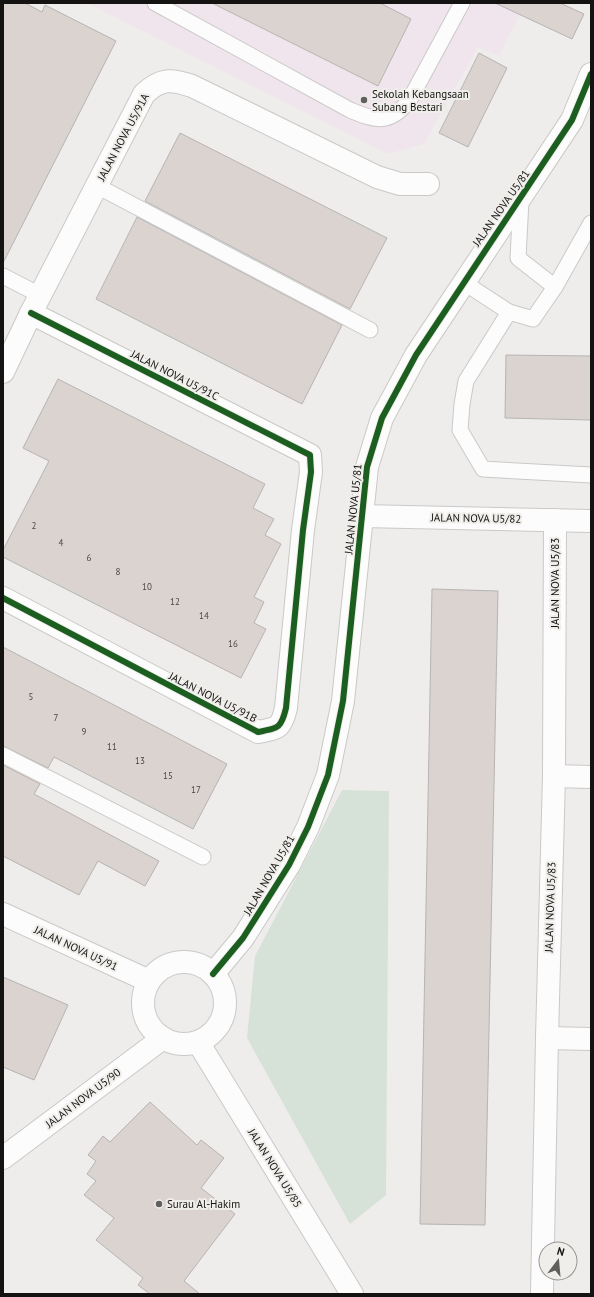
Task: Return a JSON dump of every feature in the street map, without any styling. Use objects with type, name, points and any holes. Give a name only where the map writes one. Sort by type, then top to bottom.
[{"type":"street","name":"JALAN NOVA U5/81","points":[[213,974],[243,938],[288,865],[308,826],[328,775],[343,701],[367,467],[382,418],[416,355],[463,282],[521,199],[572,120],[591,74]]},
{"type":"street","name":"JALAN NOVA U5/91A","points":[[3,372],[35,304],[144,94],[153,85],[165,81],[178,81],[192,86],[377,177],[400,184],[428,184]]},
{"type":"street","name":"JALAN NOVA U5/91C","points":[[35,304],[310,455]]},
{"type":"street","name":"JALAN NOVA U5/91B","points":[[3,598],[258,732],[276,728],[283,721],[286,708],[303,530],[311,472],[310,455]]},
{"type":"street","name":"JALAN NOVA U5/82","points":[[362,516],[591,521]]},
{"type":"street","name":"JALAN NOVA U5/83","points":[[542,1294],[554,776],[555,520]]},
{"type":"street","points":[[554,776],[591,777]]},
{"type":"street","name":"JALAN NOVA U5/91","points":[[3,914],[149,981]]},
{"type":"street","points":[[179,962],[197,964],[213,974],[219,981],[224,994],[225,1008],[223,1016],[213,1032],[198,1042],[180,1044],[163,1038],[153,1030],[146,1019],[143,1006],[144,993],[149,981],[162,968],[179,962]]},
{"type":"street","name":"JALAN NOVA U5/90","points":[[3,1158],[163,1038]]},
{"type":"street","points":[[547,1038],[591,1039]]},
{"type":"street","name":"JALAN NOVA U5/85","points":[[198,1042],[352,1294]]},
{"type":"lane","points":[[155,3],[350,110],[369,118],[387,118],[399,113],[409,101],[462,3]]},
{"type":"lane","points":[[97,186],[370,330]]},
{"type":"lane","points":[[521,199],[518,258],[555,287]]},
{"type":"lane","points":[[463,282],[509,312],[533,319],[555,287],[591,223]]},
{"type":"lane","points":[[3,276],[35,304]]},
{"type":"lane","points":[[509,312],[466,380],[460,430],[483,470],[591,475]]},
{"type":"lane","points":[[3,755],[203,858]]},
{"type":"shaded area","name":"Sekolah Kebangsaan Subang Bestari","points":[[87,3],[526,3],[499,56],[478,47],[424,144],[388,154]]},
{"type":"shaded area","points":[[342,790],[389,791],[386,1195],[350,1224],[247,1038],[255,956]]},
{"type":"building","points":[[3,3],[25,3],[42,12],[45,5],[116,41],[3,263]]},
{"type":"building","points":[[212,3],[380,3],[411,19],[378,86]]},
{"type":"building","points":[[495,3],[560,3],[584,14],[572,39]]},
{"type":"building","points":[[479,53],[507,68],[468,147],[439,133]]},
{"type":"building","points":[[180,133],[387,238],[350,309],[145,201]]},
{"type":"building","points":[[137,217],[342,325],[302,404],[96,299]]},
{"type":"building","points":[[506,355],[591,356],[591,420],[505,418]]},
{"type":"building","points":[[58,379],[265,484],[253,508],[274,519],[265,535],[281,544],[254,597],[264,602],[254,623],[266,629],[241,678],[3,557],[3,550],[49,461],[23,448]]},
{"type":"building","points":[[432,589],[498,591],[485,1225],[420,1224]]},
{"type":"building","points":[[3,647],[227,764],[193,829],[54,757],[48,768],[3,746]]},
{"type":"building","points":[[3,765],[40,784],[34,794],[159,861],[145,886],[98,861],[79,895],[3,856]]},
{"type":"building","points":[[3,977],[68,1005],[34,1080],[3,1067]]},
{"type":"building","name":"Surau Al-Hakim","points":[[150,1102],[197,1145],[201,1140],[224,1158],[201,1188],[235,1214],[184,1281],[200,1294],[150,1294],[138,1285],[143,1278],[96,1240],[114,1218],[84,1195],[96,1181],[87,1174],[96,1161],[88,1155],[103,1136],[110,1142]]},
{"type":"cycle path","points":[[213,974],[243,938],[289,865],[308,827],[328,775],[343,701],[367,467],[382,418],[416,355],[572,120],[591,74]]},
{"type":"cycle path","points":[[3,598],[258,732],[270,730],[278,726],[282,720],[286,708],[303,530],[311,472],[310,455],[31,313]]},
{"type":"place","name":"Sekolah Kebangsaan Subang Bestari","points":[[364,100]]},
{"type":"place","name":"Surau Al-Hakim","points":[[159,1204]]}]
